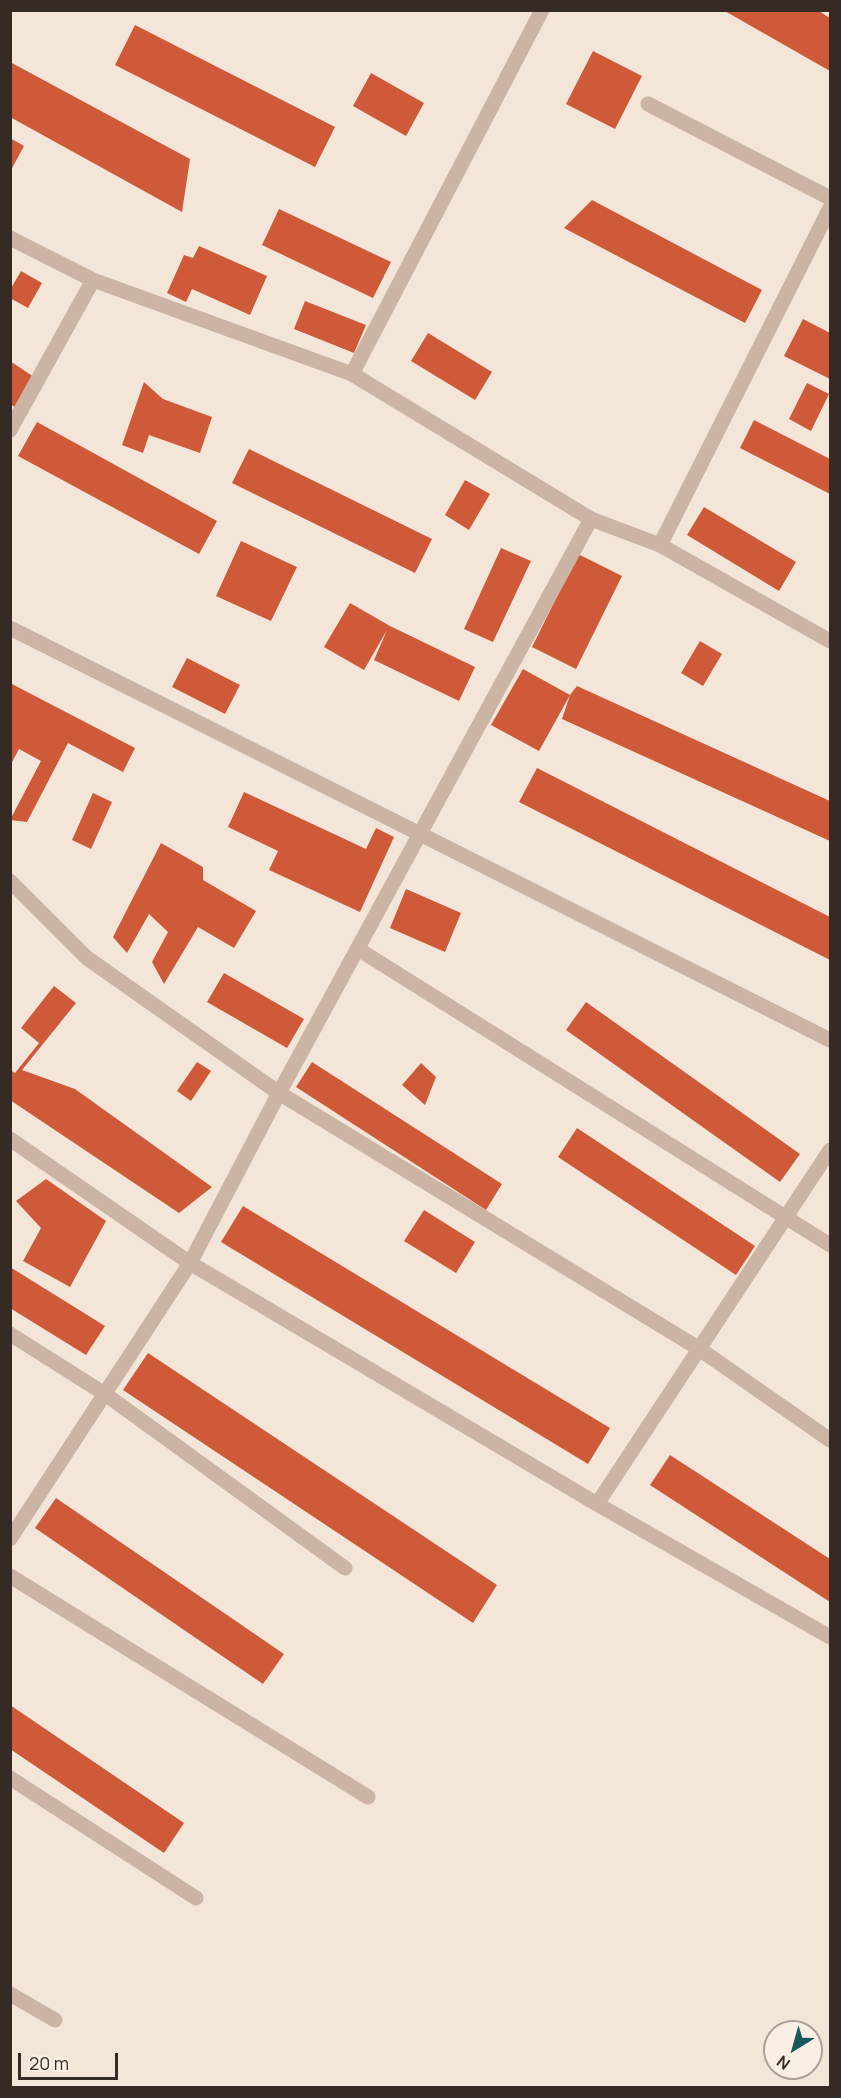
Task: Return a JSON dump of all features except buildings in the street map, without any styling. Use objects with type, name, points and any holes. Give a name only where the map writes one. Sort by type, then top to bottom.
[{"type":"street","points":[[352,374],[542,10]]},
{"type":"street","points":[[648,104],[831,198]]},
{"type":"street","points":[[660,545],[831,208]]},
{"type":"street","points":[[10,238],[93,280],[352,374],[591,519],[660,545],[831,641]]},
{"type":"street","points":[[10,430],[93,280]]},
{"type":"street","points":[[10,1539],[190,1263],[279,1093],[591,519]]},
{"type":"street","points":[[10,627],[831,1041]]},
{"type":"street","points":[[10,881],[87,958],[279,1093],[698,1348],[831,1440]]},
{"type":"street","points":[[358,949],[831,1245]]},
{"type":"street","points":[[10,1139],[190,1263],[597,1504],[831,1637]]},
{"type":"street","points":[[597,1504],[831,1150]]},
{"type":"street","points":[[10,1334],[105,1394],[345,1568]]},
{"type":"street","points":[[10,1576],[368,1797]]},
{"type":"street","points":[[10,1778],[196,1898]]},
{"type":"street","points":[[10,1994],[55,2020]]}]
